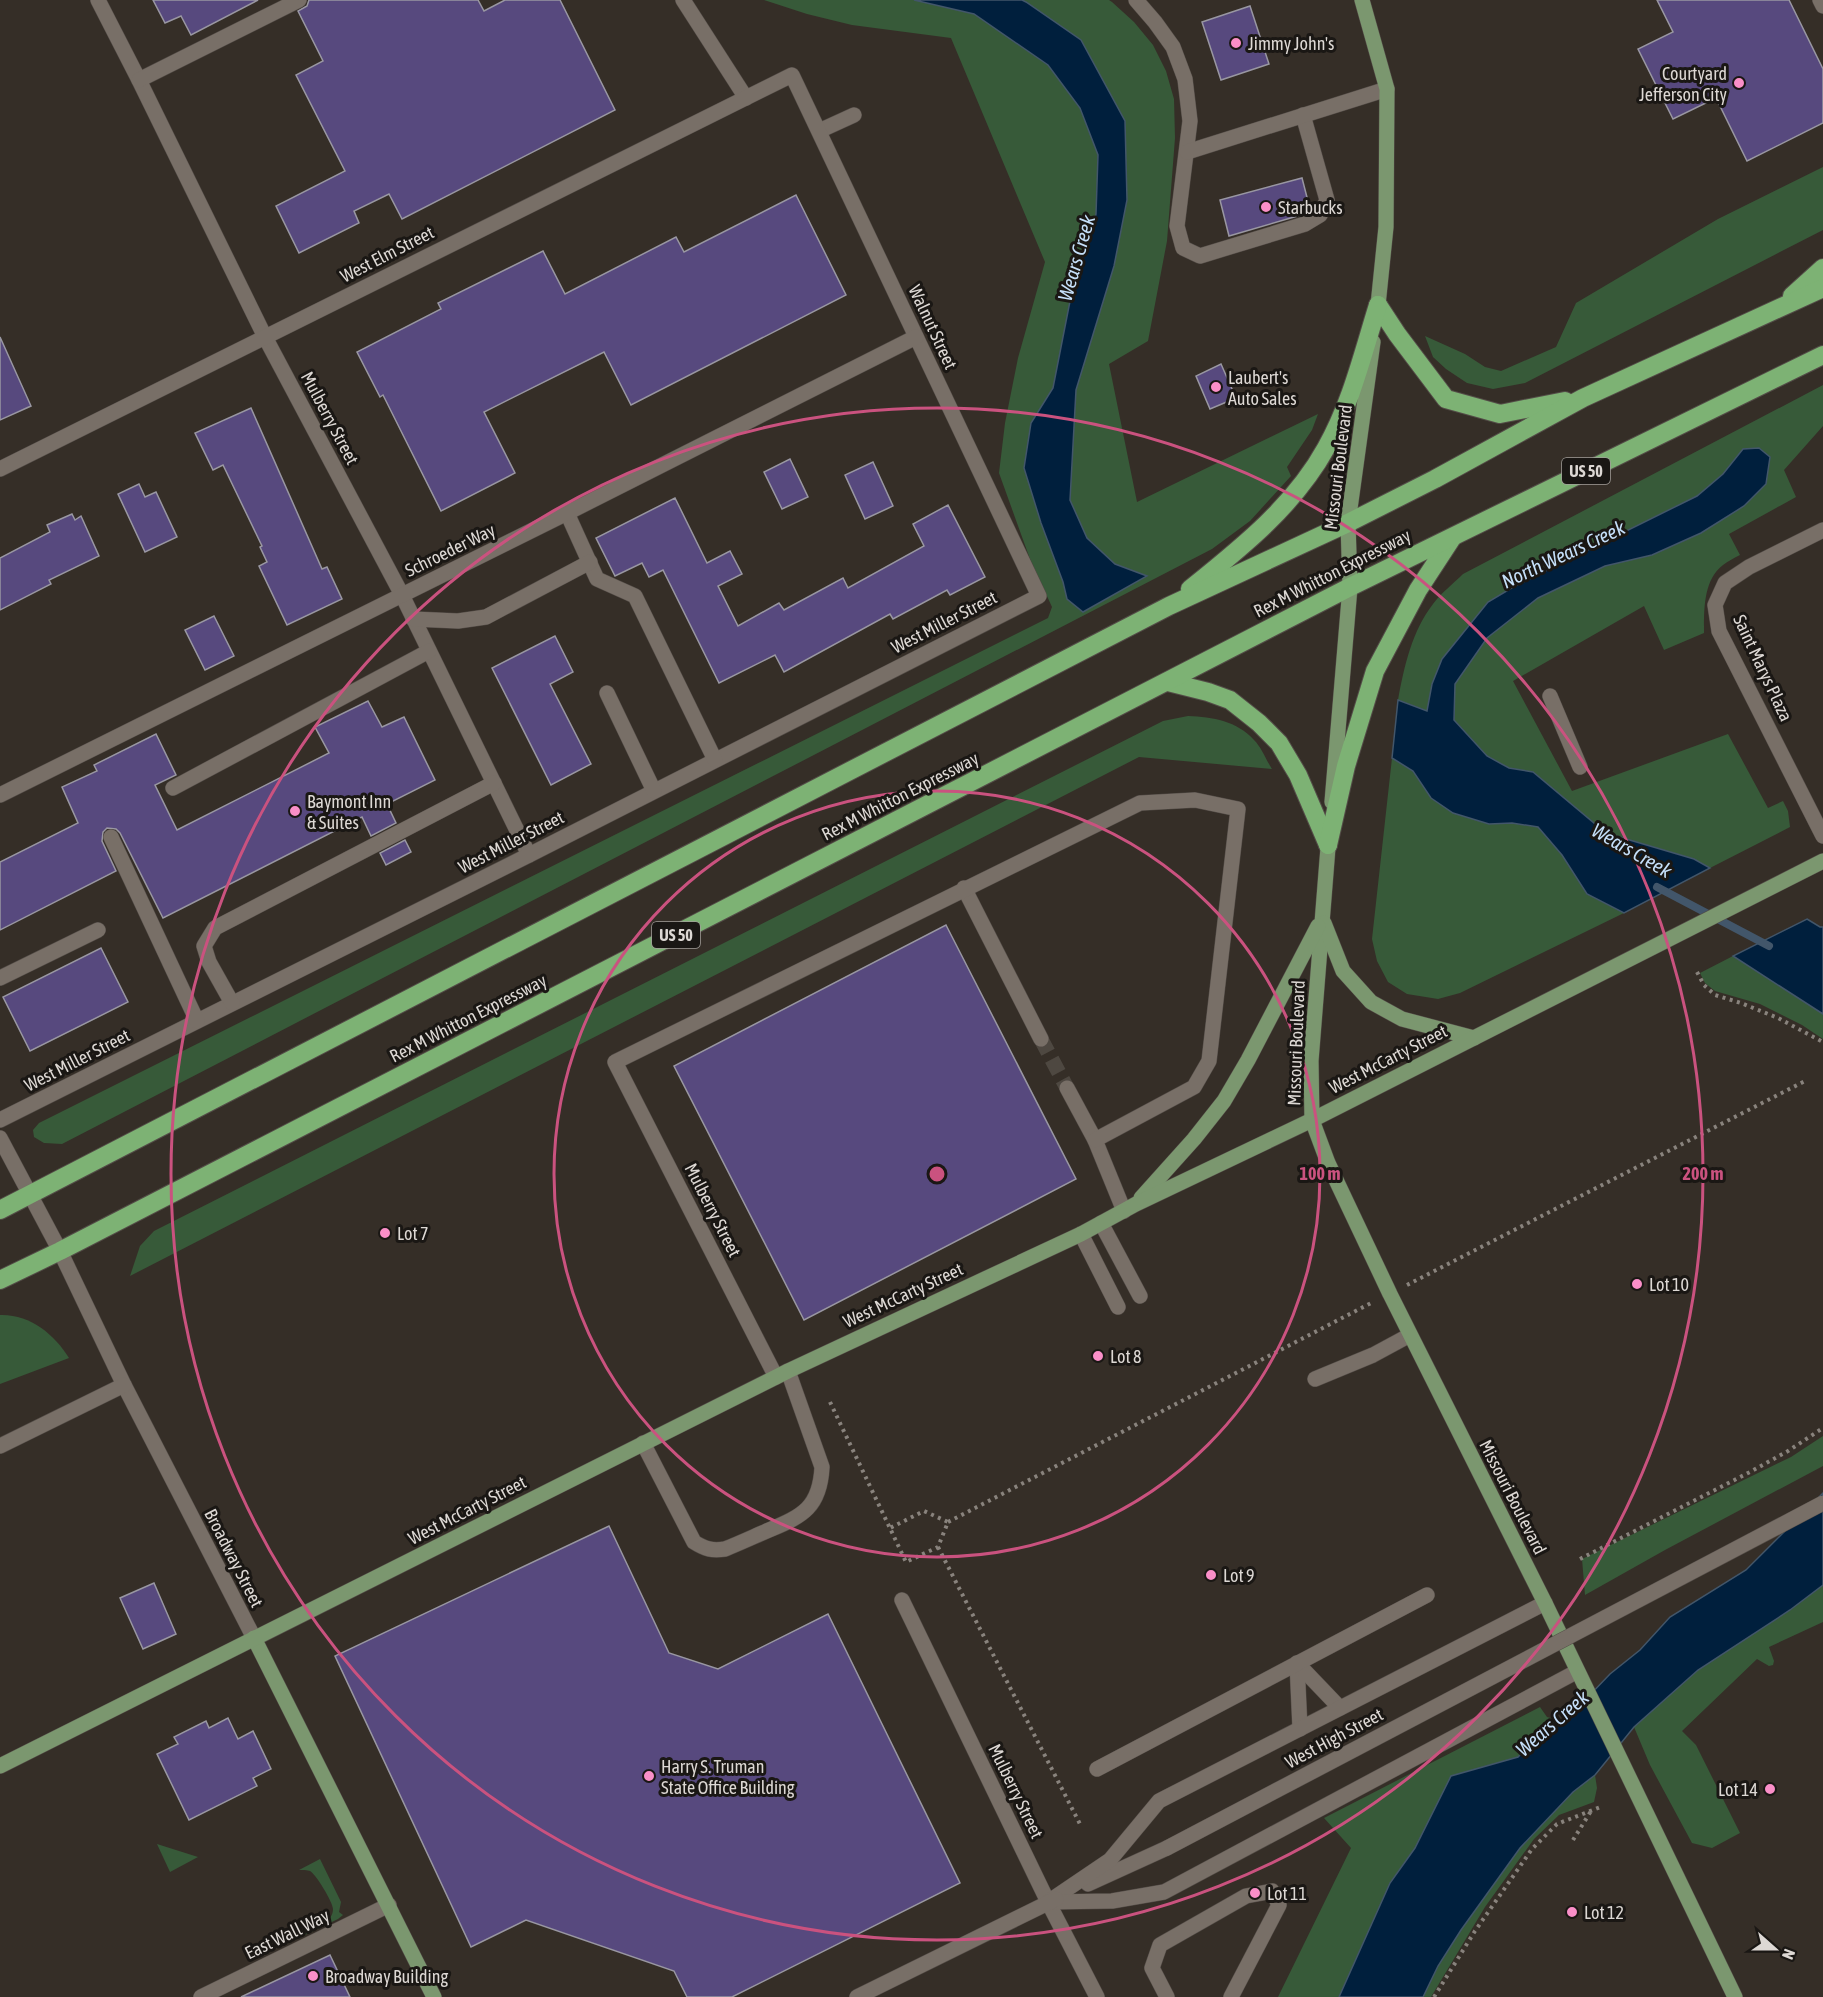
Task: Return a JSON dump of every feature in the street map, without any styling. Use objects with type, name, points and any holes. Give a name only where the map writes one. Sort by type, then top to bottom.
[{"type":"highway","points":[[1777,310],[1823,268]]},
{"type":"highway","name":"Rex M Whitton Expressway","points":[[0,1210],[1169,606],[1348,523],[1435,479],[1583,398],[1823,288]]},
{"type":"highway","points":[[1378,305],[1446,399],[1500,414],[1583,398]]},
{"type":"highway","points":[[1169,606],[1244,545],[1284,505],[1312,470],[1327,447],[1345,408],[1378,305]]},
{"type":"highway","name":"Rex M Whitton Expressway","points":[[0,1280],[1350,587],[1823,356]]},
{"type":"highway","points":[[1328,845],[1346,766],[1375,671],[1418,590],[1453,536]]},
{"type":"highway","points":[[1168,682],[1230,700],[1280,743],[1298,776],[1328,845]]},
{"type":"main road","name":"Missouri Boulevard","points":[[1362,0],[1387,90],[1386,228],[1378,305],[1348,523],[1350,587],[1311,1061],[1312,1120],[1328,1163],[1390,1294],[1545,1603],[1576,1672],[1735,1997]]},
{"type":"main road","name":"West McCarty Street","points":[[0,1766],[782,1374],[1081,1234],[1312,1120],[1823,861]]},
{"type":"main road","points":[[1322,917],[1343,971],[1371,1002],[1402,1019],[1474,1038]]},
{"type":"main road","points":[[1130,1208],[1194,1139],[1224,1101],[1248,1060],[1322,917]]},
{"type":"main road","name":"Broadway Street","points":[[254,1638],[434,1997]]},
{"type":"street","name":"Mulberry Street","points":[[98,0],[265,337],[402,595],[529,855]]},
{"type":"street","points":[[139,80],[300,0]]},
{"type":"street","points":[[683,0],[746,98]]},
{"type":"street","points":[[1136,0],[1173,47],[1185,79],[1190,121],[1177,226],[1183,248],[1200,256],[1305,224],[1320,215],[1327,200],[1303,115]]},
{"type":"street","points":[[1820,0],[1823,6]]},
{"type":"street","name":"West Elm Street","points":[[0,469],[792,75]]},
{"type":"street","name":"Walnut Street","points":[[792,75],[1039,596]]},
{"type":"street","points":[[1187,152],[1387,90]]},
{"type":"street","points":[[819,131],[854,115]]},
{"type":"street","name":"Schroeder Way","points":[[0,795],[916,337]]},
{"type":"street","points":[[567,513],[597,579],[635,596],[715,760]]},
{"type":"street","name":"Saint Marys Plaza","points":[[1823,530],[1749,567],[1725,583],[1715,605],[1719,631],[1823,836]]},
{"type":"street","points":[[413,619],[458,621],[486,617],[590,562]]},
{"type":"street","name":"West Miller Street","points":[[0,1120],[1039,596]]},
{"type":"street","points":[[173,788],[429,651]]},
{"type":"street","points":[[607,693],[654,791]]},
{"type":"street","points":[[1550,696],[1580,767]]},
{"type":"street","points":[[232,1004],[209,962],[204,946],[214,928],[494,783]]},
{"type":"street","points":[[1041,1039],[964,888],[1140,803],[1195,800],[1238,809],[1209,1061],[1194,1087],[1095,1140]]},
{"type":"street","points":[[111,837],[197,1021]]},
{"type":"street","name":"Mulberry Street","points":[[643,1443],[694,1542],[714,1551],[725,1549],[796,1519],[807,1510],[822,1481],[822,1467],[782,1374],[615,1062],[964,888]]},
{"type":"street","points":[[0,978],[98,930]]},
{"type":"street","points":[[1067,1088],[1130,1208]]},
{"type":"street","name":"Broadway Street","points":[[0,1138],[60,1251],[124,1386],[254,1638]]},
{"type":"street","points":[[1101,1223],[1140,1296]]},
{"type":"street","points":[[1081,1234],[1118,1307]]},
{"type":"street","points":[[1315,1379],[1373,1355],[1410,1335]]},
{"type":"street","points":[[0,1446],[124,1386]]},
{"type":"street","name":"West High Street","points":[[857,1997],[1048,1902],[1167,1848],[1823,1503]]},
{"type":"street","points":[[1097,1769],[1427,1594]]},
{"type":"street","name":"Mulberry Street","points":[[902,1600],[1048,1902],[1097,1997]]},
{"type":"street","points":[[1048,1902],[1110,1860],[1159,1802],[1545,1603]]},
{"type":"street","points":[[1297,1663],[1340,1708]]},
{"type":"street","points":[[1297,1663],[1300,1729]]},
{"type":"street","points":[[1048,1902],[1112,1901],[1164,1892],[1576,1672]]},
{"type":"street","points":[[1167,1997],[1152,1968],[1160,1945],[1246,1896],[1272,1891],[1279,1905],[1231,1997]]},
{"type":"street","name":"East Wall Way","points":[[201,1997],[389,1905]]},
{"type":"path","points":[[1697,972],[1704,985],[1715,995],[1778,1018],[1823,1042]]},
{"type":"path","points":[[830,1402],[906,1562],[938,1547],[948,1522],[1807,1080]]},
{"type":"path","points":[[1580,1559],[1760,1467],[1823,1428]]},
{"type":"path","points":[[890,1528],[924,1511],[948,1522]]},
{"type":"path","points":[[938,1547],[1081,1826]]},
{"type":"path","points":[[1434,1997],[1475,1931],[1533,1849],[1557,1824],[1604,1806]]},
{"type":"path","points":[[1573,1840],[1591,1811]]},
{"type":"green space","points":[[764,0],[1109,0],[1112,2],[1134,22],[1153,45],[1166,71],[1174,99],[1175,138],[1167,241],[1148,341],[1109,364],[1137,502],[1318,414],[1312,430],[1287,467],[1291,476],[1250,521],[1212,549],[62,1144],[44,1143],[34,1137],[33,1130],[39,1123],[1048,618],[1052,607],[1030,559],[999,473],[1005,423],[1018,358],[1045,262],[951,38],[852,25]]},
{"type":"green space","points":[[1823,167],[1823,230],[1525,383],[1493,389],[1467,383],[1433,357],[1425,336],[1465,354],[1485,367],[1501,371],[1556,347],[1576,303],[1718,219]]},
{"type":"green space","points":[[1823,385],[1823,426],[1784,470],[1796,497],[1729,534],[1740,555],[1716,571],[1708,587],[1704,633],[1664,650],[1644,606],[1513,681],[1572,791],[1728,734],[1768,808],[1783,801],[1788,811],[1790,827],[1710,868],[1694,859],[1606,833],[1533,772],[1509,768],[1487,756],[1454,720],[1455,684],[1487,638],[1537,598],[1605,566],[1652,555],[1701,533],[1743,449],[1723,474],[1697,496],[1515,586],[1488,602],[1432,684],[1427,711],[1398,700],[1406,662],[1420,626],[1436,600],[1463,574]]},
{"type":"green space","points":[[1188,716],[1224,721],[1240,728],[1257,743],[1272,769],[1139,757],[130,1276],[140,1246],[154,1231],[1163,721]]},
{"type":"green space","points":[[1392,758],[1413,771],[1431,798],[1489,824],[1512,823],[1538,827],[1562,855],[1587,894],[1624,913],[1460,993],[1438,999],[1407,994],[1388,982],[1377,961],[1372,939]]},
{"type":"green space","points":[[1733,956],[1823,1014],[1823,1039],[1802,1025],[1760,1004],[1715,991],[1705,983],[1700,973]]},
{"type":"green space","points":[[0,1315],[21,1318],[40,1327],[56,1341],[69,1358],[0,1384]]},
{"type":"green space","points":[[1823,1436],[1823,1466],[1585,1595],[1582,1559],[1791,1457]]},
{"type":"green space","points":[[1823,1585],[1823,1622],[1769,1647],[1774,1661],[1773,1665],[1769,1666],[1757,1659],[1682,1731],[1696,1745],[1740,1833],[1712,1848],[1692,1843],[1650,1765],[1634,1727],[1698,1670],[1790,1610]]},
{"type":"green space","points":[[1540,1707],[1547,1717],[1564,1722],[1542,1733],[1518,1757],[1451,1776],[1415,1848],[1390,1883],[1339,1997],[1278,1997],[1351,1848],[1324,1818]]},
{"type":"green space","points":[[1595,1775],[1597,1788],[1594,1802],[1559,1815],[1534,1839],[1485,1907],[1431,1997],[1423,1997],[1438,1966],[1461,1930],[1520,1848],[1573,1792]]},
{"type":"green space","points":[[157,1844],[198,1857],[170,1872]]},
{"type":"green space","points":[[320,1859],[341,1902],[339,1912],[343,1915],[284,1945],[280,1942],[326,1921],[332,1915],[330,1900],[316,1877],[310,1871],[299,1870]]},
{"type":"water","points":[[914,0],[1022,0],[1026,2],[1081,40],[1125,121],[1127,200],[1114,266],[1076,390],[1070,500],[1087,538],[1115,564],[1147,576],[1083,612],[1067,599],[1024,468],[1031,423],[1053,388],[1072,291],[1096,214],[1098,155],[1080,108],[1048,65],[974,14]]},
{"type":"water","points":[[1759,448],[1770,457],[1766,484],[1744,506],[1701,533],[1652,555],[1605,566],[1538,598],[1487,638],[1455,684],[1454,720],[1487,756],[1509,768],[1533,772],[1606,833],[1694,859],[1710,868],[1624,913],[1587,894],[1562,855],[1538,827],[1512,823],[1489,824],[1453,813],[1431,798],[1413,771],[1392,758],[1398,700],[1427,711],[1432,684],[1442,659],[1488,602],[1515,586],[1697,496],[1723,474],[1743,449]]},
{"type":"water","points":[[1807,919],[1823,927],[1823,1014],[1733,956]]},
{"type":"water","points":[[1823,1493],[1823,1585],[1790,1610],[1698,1670],[1634,1727],[1595,1775],[1573,1792],[1520,1848],[1461,1930],[1438,1966],[1423,1997],[1339,1997],[1390,1883],[1415,1848],[1451,1776],[1518,1757],[1542,1733],[1564,1722],[1610,1674],[1640,1650],[1670,1617],[1746,1570]]},
{"type":"building","points":[[153,0],[258,0],[191,35],[181,16],[165,23]]},
{"type":"building","points":[[309,0],[478,0],[484,11],[505,0],[560,0],[615,110],[402,219],[389,194],[354,211],[359,223],[299,253],[276,206],[345,171],[296,75],[323,61],[298,11],[307,6]]},
{"type":"building","name":"Courtyard Jefferson City","points":[[1657,0],[1789,0],[1823,69],[1823,123],[1747,161],[1716,98],[1673,119],[1638,49],[1673,32]]},
{"type":"building","name":"Jimmy John's","points":[[1250,6],[1269,64],[1221,80],[1202,22]]},
{"type":"building","name":"Starbucks","points":[[1302,178],[1310,209],[1301,215],[1229,236],[1220,200]]},
{"type":"building","points":[[796,195],[846,295],[631,405],[604,352],[484,412],[515,473],[441,511],[383,395],[380,397],[357,352],[441,309],[438,303],[543,251],[565,294],[676,237],[684,252]]},
{"type":"building","points":[[0,337],[31,406],[0,420]]},
{"type":"building","name":"Laubert's Auto Sales","points":[[1221,364],[1236,398],[1210,409],[1196,376]]},
{"type":"building","points":[[251,408],[322,569],[327,567],[342,599],[287,625],[259,566],[267,562],[260,547],[262,546],[223,465],[213,470],[195,433]]},
{"type":"building","points":[[790,459],[808,497],[782,509],[764,472]]},
{"type":"building","points":[[873,462],[893,506],[865,519],[845,475]]},
{"type":"building","points":[[139,484],[145,497],[156,492],[177,537],[145,552],[118,494]]},
{"type":"building","points":[[675,498],[707,563],[730,551],[742,574],[718,586],[738,626],[779,603],[784,610],[843,578],[848,588],[924,546],[913,524],[948,505],[985,577],[950,595],[947,590],[893,619],[890,614],[784,672],[775,655],[719,683],[663,570],[649,577],[642,563],[615,576],[596,538]]},
{"type":"building","points":[[72,514],[75,520],[81,516],[99,556],[49,580],[51,584],[0,610],[0,558],[50,532],[47,525]]},
{"type":"building","points":[[214,616],[234,656],[205,670],[185,630]]},
{"type":"building","points":[[555,636],[573,672],[550,684],[591,764],[551,785],[492,668]]},
{"type":"building","name":"Baymont Inn & Suites","points":[[368,701],[382,727],[404,717],[435,780],[387,804],[396,823],[371,836],[362,817],[163,918],[120,833],[116,829],[107,828],[103,832],[102,841],[116,871],[0,930],[0,862],[78,823],[62,787],[97,771],[94,765],[156,734],[176,775],[155,785],[177,830],[329,753],[315,727]]},
{"type":"building","points":[[405,840],[411,852],[386,865],[380,853]]},
{"type":"building","points":[[946,925],[1076,1179],[804,1320],[674,1066]]},
{"type":"building","points":[[101,948],[128,1002],[30,1051],[3,997]]},
{"type":"building","name":"Harry S. Truman State Office Building","points":[[609,1526],[669,1653],[718,1669],[828,1614],[960,1883],[732,1997],[687,1997],[674,1971],[526,1920],[471,1947],[335,1656]]},
{"type":"building","points":[[154,1583],[176,1634],[143,1649],[120,1598]]},
{"type":"building","points":[[228,1718],[238,1739],[253,1731],[271,1769],[253,1778],[257,1786],[189,1820],[157,1754],[178,1744],[174,1737],[206,1721],[209,1728]]},
{"type":"building","name":"Broadway Building","points":[[330,1955],[350,1997],[241,1997]]},
{"type":"waterway","name":"Wears Creek","points":[[1657,887],[1769,946]]},
{"type":"tunnel","points":[[1041,1039],[1067,1088]]},
{"type":"place","name":"Jimmy John's","points":[[1236,43]]},
{"type":"place","name":"Courtyard Jefferson City","points":[[1739,83]]},
{"type":"place","name":"Starbucks","points":[[1266,207]]},
{"type":"place","name":"Laubert's Auto Sales","points":[[1216,387]]},
{"type":"place","name":"Baymont Inn & Suites","points":[[295,811]]},
{"type":"place","name":"Lot 7","points":[[385,1233]]},
{"type":"place","name":"Lot 10","points":[[1637,1284]]},
{"type":"place","name":"Lot 8","points":[[1098,1356]]},
{"type":"place","name":"Lot 9","points":[[1211,1575]]},
{"type":"place","name":"Harry S. Truman State Office Building","points":[[649,1776]]},
{"type":"place","name":"Lot 14","points":[[1770,1789]]},
{"type":"place","name":"Lot 11","points":[[1255,1893]]},
{"type":"place","name":"Lot 12","points":[[1572,1912]]},
{"type":"place","name":"Broadway Building","points":[[313,1976]]},
{"type":"water label","name":"North Wears Creek","points":[[1563,554]]}]
